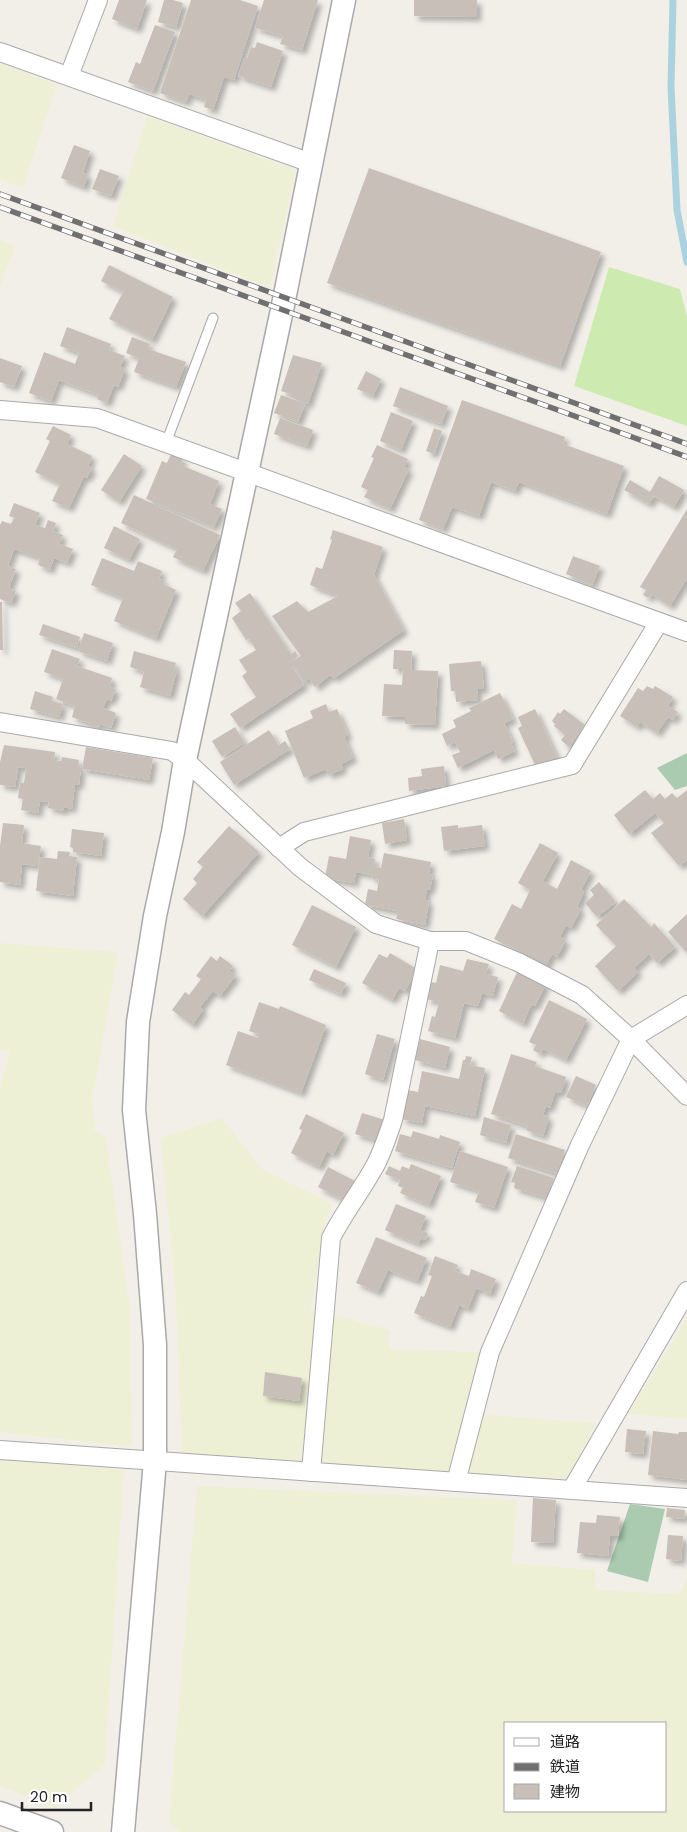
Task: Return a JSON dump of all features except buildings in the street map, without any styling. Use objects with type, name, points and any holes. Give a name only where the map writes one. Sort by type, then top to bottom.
[{"type":"street","points":[[69,76],[98,0]]},
{"type":"street","points":[[123,1832],[156,1461],[155,1345],[145,1214],[134,1110],[138,1022],[156,916],[174,832],[185,760],[282,310],[344,0]]},
{"type":"street","points":[[0,52],[311,163]]},
{"type":"street","points":[[0,410],[97,418],[687,632]]},
{"type":"street","points":[[279,848],[304,832],[572,765],[659,622]]},
{"type":"street","points":[[0,722],[172,751],[185,760],[300,867],[376,924],[430,942],[466,941],[518,962],[582,995],[631,1039],[687,1096]]},
{"type":"street","points":[[311,1472],[331,1238],[338,1223],[375,1166],[386,1142],[393,1120],[430,942]]},
{"type":"street","points":[[456,1482],[490,1352],[580,1145],[631,1039],[687,1005]]},
{"type":"street","points":[[572,1489],[687,1291]]},
{"type":"street","points":[[0,1450],[687,1498]]},
{"type":"street","points":[[0,1813],[52,1832]]},
{"type":"lane","points":[[166,443],[213,318]]},
{"type":"green space","points":[[0,63],[57,84],[23,188],[0,179]]},
{"type":"green space","points":[[147,116],[296,170],[270,288],[113,226]]},
{"type":"green space","points":[[0,240],[15,246],[0,286]]},
{"type":"green space","points":[[609,267],[680,289],[687,317],[687,426],[574,386]]},
{"type":"green space","points":[[687,753],[687,786],[675,790],[657,768]]},
{"type":"green space","points":[[0,943],[118,952],[92,1103],[96,1128],[92,1128],[106,1137],[130,1310],[132,1447],[0,1432],[0,1088],[10,1051],[0,1050]]},
{"type":"green space","points":[[222,1118],[262,1169],[333,1204],[325,1221],[311,1309],[390,1330],[389,1349],[480,1352],[463,1413],[596,1423],[568,1479],[182,1454],[175,1281],[160,1138]]},
{"type":"green space","points":[[687,1318],[687,1419],[628,1414]]},
{"type":"green space","points":[[0,1459],[124,1470],[105,1764],[55,1808],[0,1786]]},
{"type":"green space","points":[[197,1486],[517,1500],[512,1563],[595,1570],[596,1590],[679,1594],[687,1579],[687,1832],[179,1832],[169,1820]]},
{"type":"green space","points":[[630,1504],[665,1509],[648,1582],[607,1571]]},
{"type":"waterway","points":[[673,0],[671,87],[677,210],[687,262]]},
{"type":"railway","points":[[0,194],[687,444]]},
{"type":"railway","points":[[0,207],[687,457]]}]
